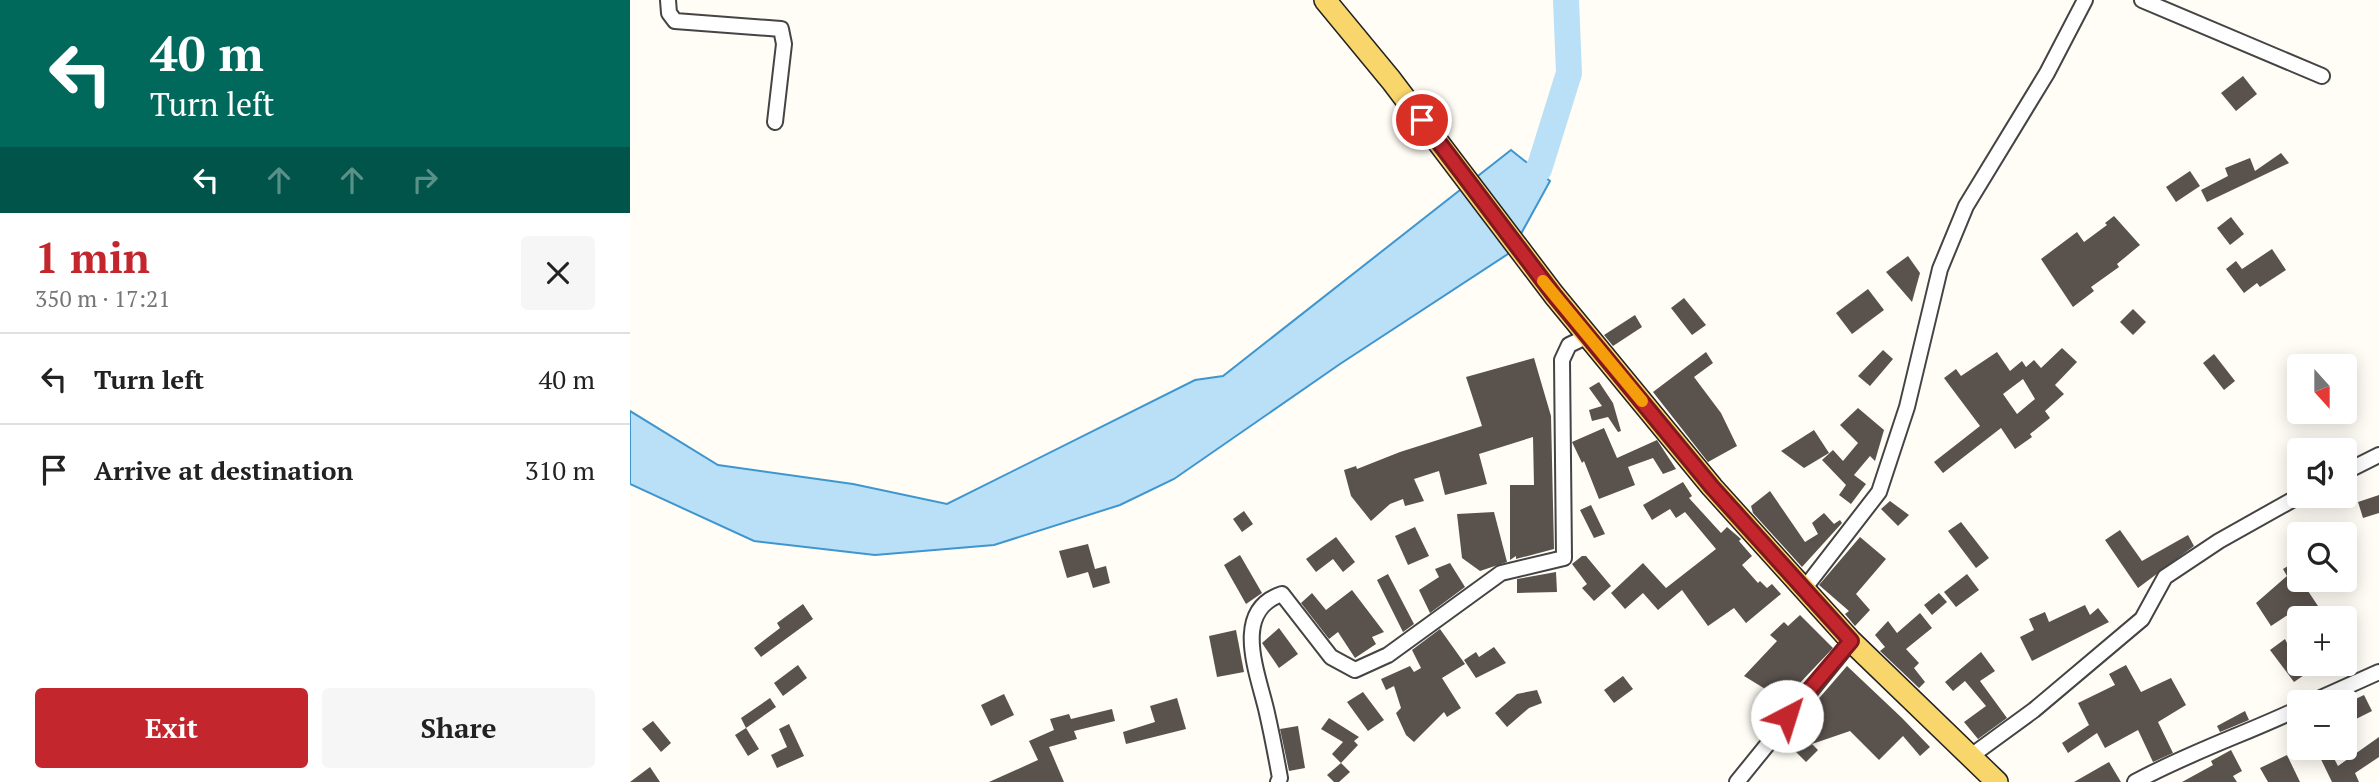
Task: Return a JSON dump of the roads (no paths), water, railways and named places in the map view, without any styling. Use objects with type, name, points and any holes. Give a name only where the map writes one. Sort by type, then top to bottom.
[{"type":"main road","points":[[1325,0],[1391,80],[1554,295],[1712,487],[1851,641],[1997,782]]},
{"type":"street","points":[[668,0],[669,13],[675,21],[781,29],[784,44],[775,122]]},
{"type":"street","points":[[1804,589],[1879,492],[1907,407],[1940,269],[1966,206],[2048,74],[2085,0]]},
{"type":"street","points":[[2143,0],[2322,76]]},
{"type":"street","points":[[1278,782],[1280,778],[1267,712],[1252,653],[1251,631],[1259,610],[1269,598],[1282,594],[1331,657],[1355,670],[1388,655],[1501,573],[1564,558],[1562,360],[1569,345],[1588,336]]},
{"type":"street","points":[[2357,466],[2379,455]]},
{"type":"street","points":[[1970,756],[2034,710],[2142,619],[2165,577],[2219,541],[2287,503]]},
{"type":"street","points":[[1737,782],[1775,731],[1851,641]]},
{"type":"street","points":[[2339,690],[2379,672]]},
{"type":"street","points":[[2135,782],[2169,764],[2246,734],[2287,714]]},
{"type":"water","points":[[1511,150],[1550,181],[1511,252],[1340,364],[1174,479],[1120,505],[994,545],[875,555],[754,541],[630,484],[630,411],[718,465],[853,484],[947,504],[1195,380],[1223,376]]},
{"type":"waterway","points":[[1514,193],[1539,169],[1569,73],[1566,0]]}]
